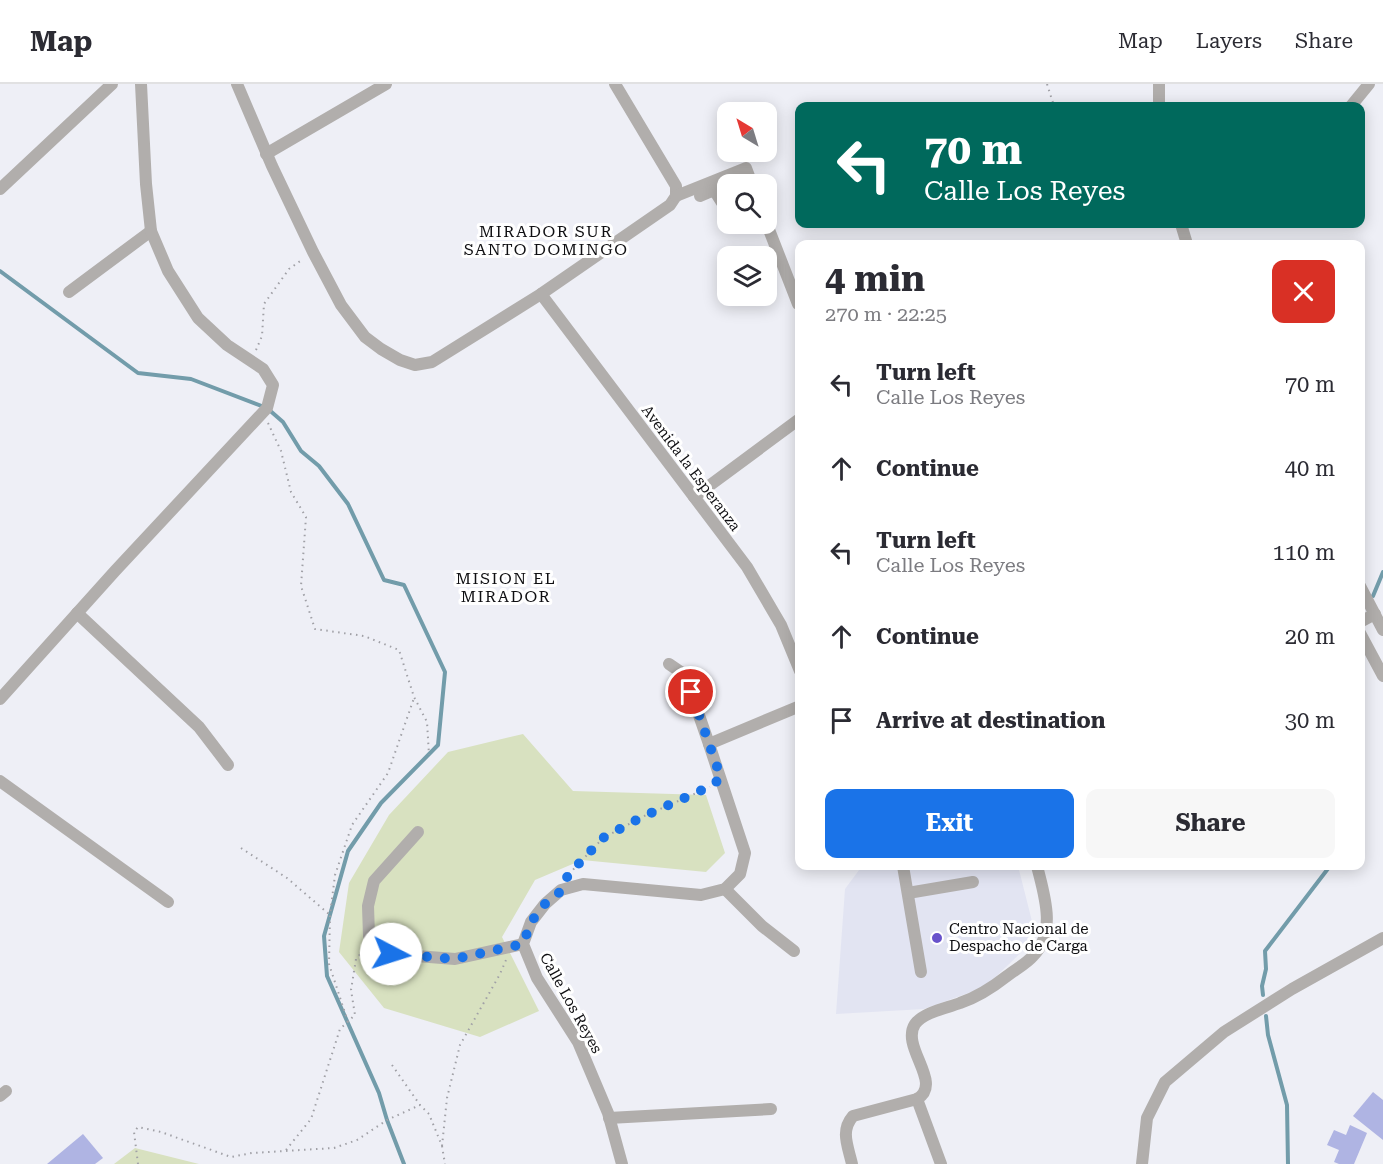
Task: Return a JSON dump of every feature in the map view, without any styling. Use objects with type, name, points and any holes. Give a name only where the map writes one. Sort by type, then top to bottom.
[{"type":"street","points":[[0,189],[112,84]]},
{"type":"street","points":[[0,699],[264,412],[273,385],[263,369],[227,345],[198,318],[168,271],[151,231],[141,84]]},
{"type":"street","points":[[237,84],[266,154],[341,305],[365,337],[400,360],[415,365],[432,362],[541,294],[670,205],[676,198],[717,180]]},
{"type":"street","points":[[266,154],[386,84]]},
{"type":"street","points":[[615,84],[676,186],[676,198]]},
{"type":"street","points":[[1159,84],[1159,102]]},
{"type":"street","points":[[1354,102],[1369,84]]},
{"type":"street","points":[[732,174],[746,168],[748,174]]},
{"type":"street","points":[[676,198],[688,201],[714,190],[717,195]]},
{"type":"street","points":[[69,292],[151,231]]},
{"type":"street","points":[[771,234],[795,295]]},
{"type":"street","name":"Avenida la Esperanza","points":[[541,294],[747,567],[781,625],[795,659]]},
{"type":"street","points":[[694,497],[795,422]]},
{"type":"street","points":[[1365,596],[1383,630],[1365,638]]},
{"type":"street","points":[[77,613],[199,727],[228,765]]},
{"type":"street","points":[[1365,620],[1375,615]]},
{"type":"street","points":[[1365,644],[1383,676]]},
{"type":"street","points":[[561,891],[583,884],[701,895],[725,889],[740,874],[745,853],[710,744],[685,675],[669,664]]},
{"type":"street","points":[[710,744],[795,708]]},
{"type":"street","points":[[0,781],[168,902]]},
{"type":"street","points":[[418,832],[374,881],[368,906],[369,936],[391,954],[455,959],[517,945]]},
{"type":"street","points":[[904,870],[921,972]]},
{"type":"street","points":[[852,1164],[845,1137],[846,1124],[853,1116],[917,1099],[927,1089],[912,1041],[912,1029],[917,1022],[925,1016],[967,1001],[989,989],[1034,956],[1044,940],[1048,915],[1037,870]]},
{"type":"street","points":[[908,893],[973,882]]},
{"type":"street","points":[[725,889],[762,926],[794,951]]},
{"type":"street","name":"Calle Los Reyes","points":[[561,891],[545,904],[517,945],[578,1042],[609,1118],[622,1164]]},
{"type":"street","points":[[1142,1164],[1147,1118],[1165,1082],[1224,1032],[1292,989],[1383,938]]},
{"type":"street","points":[[917,1099],[941,1164]]},
{"type":"street","points":[[609,1118],[771,1108]]},
{"type":"path","points":[[1047,84],[1052,102]]},
{"type":"path","points":[[251,361],[262,336],[264,304],[290,269],[313,252]]},
{"type":"path","points":[[264,412],[281,451],[291,492],[306,517],[301,586],[315,629],[363,636],[399,650],[414,697],[427,722],[429,755]]},
{"type":"path","points":[[348,1022],[329,964],[334,875],[352,825],[388,773],[414,697]]},
{"type":"path","points":[[561,891],[568,875],[603,838],[642,817],[711,786],[721,778]]},
{"type":"path","points":[[241,848],[286,878],[330,915]]},
{"type":"path","points":[[286,1150],[311,1119],[340,1029],[355,1015],[351,990],[356,959],[374,940]]},
{"type":"path","points":[[442,1146],[447,1098],[460,1045],[517,945]]},
{"type":"path","points":[[392,1065],[429,1114],[442,1146],[445,1164]]},
{"type":"path","points":[[138,1164],[134,1132],[138,1127],[161,1132],[231,1157],[286,1150],[334,1148],[357,1140],[387,1120],[420,1105]]},
{"type":"shaded area","name":"Centro Nacional de Despacho de Carga","points":[[859,870],[1019,870],[1035,933],[1031,943],[985,987],[924,1009],[836,1014],[845,889]]},
{"type":"green space","points":[[523,734],[573,791],[706,795],[725,853],[706,872],[582,860],[535,880],[502,937],[539,1011],[480,1037],[384,1008],[339,952],[349,883],[389,815],[448,752]]},
{"type":"green space","points":[[135,1148],[199,1164],[114,1164]]},
{"type":"building","points":[[1373,1092],[1383,1100],[1383,1140],[1353,1116]]},
{"type":"building","points":[[1350,1125],[1367,1133],[1354,1164],[1339,1164],[1334,1162],[1339,1150],[1327,1145],[1334,1130],[1346,1135]]},
{"type":"building","points":[[83,1134],[103,1158],[95,1164],[47,1164]]},
{"type":"waterway","points":[[0,271],[138,373],[191,379],[267,408],[283,422],[301,451],[319,466],[348,504],[384,580],[404,585],[445,672],[438,745],[381,803],[348,851],[324,936],[327,976],[379,1093],[404,1164]]},
{"type":"waterway","points":[[1373,596],[1383,572]]},
{"type":"waterway","points":[[1263,995],[1262,986],[1266,969],[1265,951],[1327,870]]},
{"type":"waterway","points":[[1266,1016],[1268,1035],[1287,1105],[1288,1164]]},
{"type":"place","name":"Centro Nacional de Despacho de Carga","points":[[937,938]]},
{"type":"district","name":"MIRADOR SUR SANTO DOMINGO","points":[[546,240]]},
{"type":"district","name":"MISION EL MIRADOR","points":[[506,587]]},
{"type":"route","points":[[391,954],[455,959],[523,944],[531,922],[545,904],[561,891],[568,875],[603,838],[642,817],[711,786],[721,778],[691,692]]}]
